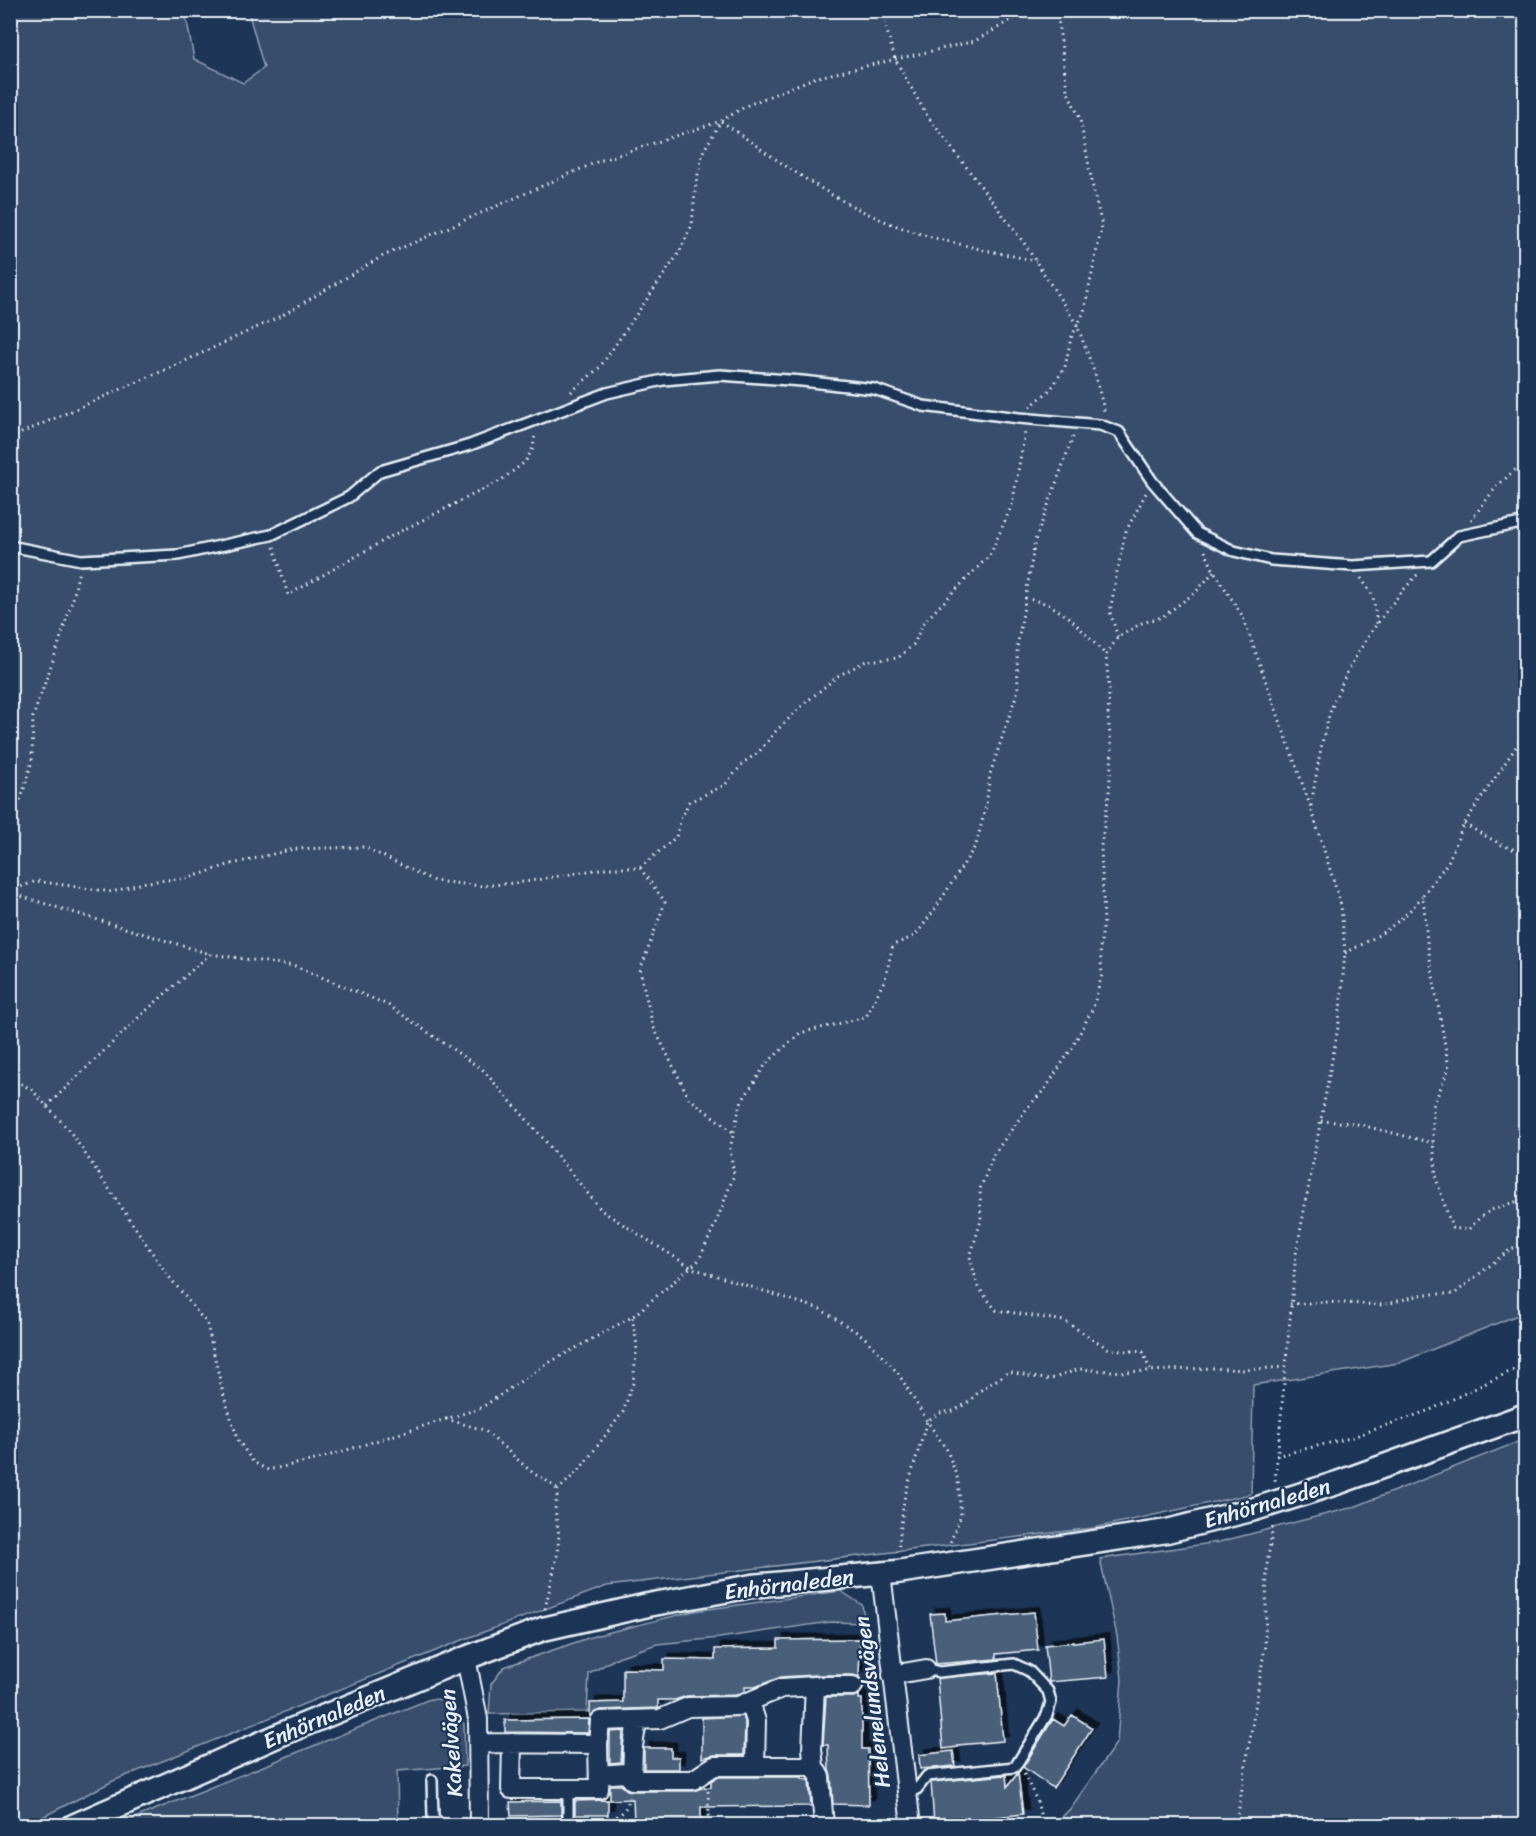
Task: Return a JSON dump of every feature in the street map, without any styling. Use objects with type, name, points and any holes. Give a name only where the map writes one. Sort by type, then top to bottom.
[{"type":"street","name":"Enhörnaleden","points":[[73,1826],[284,1732],[543,1629],[648,1605],[752,1586],[942,1566],[1167,1531],[1255,1509],[1337,1483],[1526,1415]]},
{"type":"street","name":"Helenelundsvägen","points":[[889,1572],[892,1675],[908,1825]]},
{"type":"street","name":"Kakelvägen","points":[[466,1658],[478,1719],[479,1826]]},
{"type":"street","points":[[892,1675],[926,1669]]},
{"type":"street","points":[[815,1686],[812,1749],[814,1766],[820,1777],[824,1826]]},
{"type":"street","points":[[512,1743],[511,1790],[599,1789],[600,1721],[660,1719],[688,1707],[738,1706],[782,1688],[853,1686]]},
{"type":"street","points":[[750,1702],[756,1721],[755,1766]]},
{"type":"street","points":[[632,1780],[633,1746],[637,1721]]},
{"type":"street","points":[[478,1743],[598,1744]]},
{"type":"street","points":[[598,1775],[626,1773],[632,1780],[693,1780],[714,1766],[814,1766]]},
{"type":"lane","points":[[10,546],[81,560],[178,555],[271,535],[349,497],[380,471],[470,445],[618,391],[663,380],[720,375],[874,388],[923,406],[1100,426],[1119,432],[1152,481],[1197,533],[1234,551],[1271,560],[1353,566],[1431,561],[1459,536],[1526,522]]},
{"type":"lane","points":[[906,1792],[917,1789],[927,1776],[1016,1767],[1047,1715],[1051,1702],[1048,1691],[1029,1671],[1014,1664],[939,1672],[926,1669]]},
{"type":"lane","points":[[432,1780],[433,1817],[441,1826]]},
{"type":"lane","points":[[568,1789],[568,1824]]},
{"type":"path","points":[[888,10],[885,24],[895,59],[926,114],[1036,261],[1077,325],[1095,374],[1105,415],[1119,432]]},
{"type":"path","points":[[10,438],[281,316],[381,257],[599,161],[721,121],[748,105],[814,78],[975,41],[1025,10]]},
{"type":"path","points":[[1028,408],[1052,389],[1065,367],[1071,338],[1084,312],[1102,225],[1080,119],[1067,90],[1057,10]]},
{"type":"path","points":[[721,121],[808,182],[874,217],[943,240],[1036,261]]},
{"type":"path","points":[[565,397],[600,368],[679,253],[692,225],[696,183],[703,152],[721,121]]},
{"type":"path","points":[[271,535],[288,595],[397,533],[500,481],[525,462],[533,448],[538,419]]},
{"type":"path","points":[[10,892],[36,881],[112,892],[146,882],[189,878],[294,849],[364,847],[434,881],[483,886],[524,882],[606,868],[640,868],[675,837],[689,802],[724,785],[744,762],[758,753],[776,731],[805,703],[838,676],[866,661],[898,658],[914,644],[923,623],[990,555],[1012,505],[1025,432],[1036,420]]},
{"type":"path","points":[[10,1078],[31,1089],[69,1130],[166,1273],[207,1324],[223,1393],[238,1440],[253,1462],[268,1470],[315,1460],[481,1408],[543,1366],[632,1317],[699,1260],[734,1175],[730,1149],[740,1104],[766,1064],[800,1033],[866,1017],[885,979],[893,945],[915,936],[976,845],[986,806],[990,774],[1018,690],[1017,648],[1035,541],[1078,424]]},
{"type":"path","points":[[1459,536],[1497,486],[1526,460]]},
{"type":"path","points":[[1118,637],[1110,612],[1126,531],[1152,481]]},
{"type":"path","points":[[1197,533],[1214,571],[1243,617],[1311,808],[1341,904],[1345,953],[1339,1022],[1296,1254],[1275,1481]]},
{"type":"path","points":[[10,822],[22,796],[32,761],[33,717],[73,599],[81,560]]},
{"type":"path","points":[[1311,808],[1328,718],[1342,684],[1394,599],[1431,561]]},
{"type":"path","points":[[1353,566],[1372,596],[1377,624]]},
{"type":"path","points":[[1150,1370],[1143,1352],[1109,1349],[1064,1321],[996,1310],[978,1287],[970,1257],[981,1220],[980,1189],[994,1154],[1028,1107],[1045,1089],[1072,1048],[1093,1008],[1102,975],[1100,949],[1104,921],[1101,846],[1109,794],[1112,751],[1108,718],[1109,690],[1106,655],[1118,637],[1143,623],[1162,617],[1197,592],[1214,571]]},
{"type":"path","points":[[1025,598],[1048,604],[1070,618],[1106,655]]},
{"type":"path","points":[[1345,953],[1390,930],[1409,914],[1449,862],[1464,824],[1525,734]]},
{"type":"path","points":[[1525,734],[1526,759]]},
{"type":"path","points":[[1464,824],[1502,845],[1526,854]]},
{"type":"path","points":[[640,868],[665,903],[640,971],[653,1026],[689,1098],[734,1133]]},
{"type":"path","points":[[10,892],[210,954],[295,966],[388,1005],[483,1070],[542,1137],[602,1211],[692,1268],[820,1309],[863,1336],[898,1373],[947,1450],[958,1480],[961,1516],[942,1566]]},
{"type":"path","points":[[1423,895],[1427,941],[1449,1068],[1433,1106],[1433,1143],[1437,1181],[1452,1228],[1468,1230],[1479,1217],[1491,1209],[1526,1198]]},
{"type":"path","points":[[47,1106],[138,1018],[210,954]]},
{"type":"path","points":[[1321,1121],[1353,1123],[1433,1143]]},
{"type":"path","points":[[1290,1304],[1325,1302],[1383,1305],[1424,1294],[1454,1294],[1512,1248],[1526,1246]]},
{"type":"path","points":[[543,1629],[544,1614],[557,1556],[559,1535],[555,1509],[558,1490],[580,1469],[623,1412],[633,1383],[637,1345],[632,1317]]},
{"type":"path","points":[[1276,1456],[1350,1438],[1430,1410],[1526,1364]]},
{"type":"path","points":[[889,1572],[904,1498],[927,1421],[939,1413],[953,1411],[966,1404],[982,1389],[1009,1372],[1049,1380],[1079,1369],[1117,1372],[1212,1368],[1244,1370],[1284,1367]]},
{"type":"path","points":[[444,1419],[484,1431],[517,1461],[558,1490]]},
{"type":"path","points":[[1236,1826],[1265,1646],[1267,1565],[1273,1525]]},
{"type":"path","points":[[1016,1767],[1024,1774],[1037,1801],[1043,1826]]},
{"type":"path","points":[[706,1771],[709,1815],[714,1826]]},
{"type":"path","points":[[568,1824],[609,1821],[620,1816],[628,1805],[632,1780]]},
{"type":"shaded area","points":[[11,11],[185,11],[194,59],[243,83],[264,68],[248,11],[1525,11],[1525,1312],[1399,1363],[1253,1385],[1251,1494],[1094,1528],[607,1586],[465,1639],[113,1781],[27,1825],[11,1826]]},
{"type":"shaded area","points":[[1525,1439],[1525,1825],[1054,1825],[1070,1809],[1117,1742],[1122,1679],[1117,1636],[1100,1559],[1219,1542],[1354,1507]]},
{"type":"shaded area","points":[[841,1591],[862,1605],[865,1623],[830,1622],[719,1638],[657,1644],[618,1657],[589,1674],[587,1712],[489,1714],[491,1684],[504,1667],[594,1636],[694,1611]]},
{"type":"shaded area","points":[[430,1699],[449,1700],[464,1724],[465,1766],[397,1771],[398,1825],[117,1825]]},
{"type":"building","points":[[1034,1612],[1038,1650],[996,1654],[996,1659],[936,1664],[930,1614],[945,1613],[945,1621]]},
{"type":"building","points":[[860,1639],[859,1677],[815,1675],[781,1677],[755,1687],[745,1687],[745,1691],[736,1695],[687,1696],[675,1700],[658,1700],[658,1708],[600,1710],[590,1716],[590,1703],[623,1702],[623,1669],[664,1670],[664,1659],[715,1660],[715,1649],[778,1648],[778,1640]]},
{"type":"building","points":[[1104,1639],[1108,1677],[1049,1682],[1045,1645]]},
{"type":"building","points":[[997,1673],[1003,1741],[958,1745],[958,1747],[943,1749],[937,1678]]},
{"type":"building","points":[[859,1695],[859,1699],[862,1699],[862,1749],[868,1749],[869,1805],[833,1804],[828,1745],[823,1745],[826,1697]]},
{"type":"building","points":[[1072,1715],[1092,1728],[1053,1788],[1023,1767],[1053,1719],[1064,1726]]},
{"type":"building","points":[[743,1716],[745,1722],[744,1755],[714,1755],[702,1758],[702,1718]]},
{"type":"building","points":[[589,1719],[588,1733],[505,1732],[505,1720]]},
{"type":"building","points":[[623,1731],[621,1762],[610,1763],[610,1732]]},
{"type":"building","points":[[644,1748],[671,1748],[671,1757],[679,1757],[679,1769],[644,1769]]},
{"type":"building","points":[[953,1751],[955,1766],[920,1769],[919,1755]]},
{"type":"building","points":[[1018,1773],[1023,1814],[934,1824],[931,1782],[1006,1775],[1007,1787]]},
{"type":"building","points":[[717,1777],[802,1777],[802,1779],[809,1780],[811,1806],[701,1807],[701,1821],[634,1822],[633,1799],[610,1800],[610,1785],[621,1785],[632,1791],[693,1791],[711,1787],[711,1781]]},
{"type":"building","points":[[608,1800],[608,1815],[575,1815],[575,1801]]},
{"type":"building","points":[[561,1801],[561,1815],[511,1816],[510,1802]]}]
